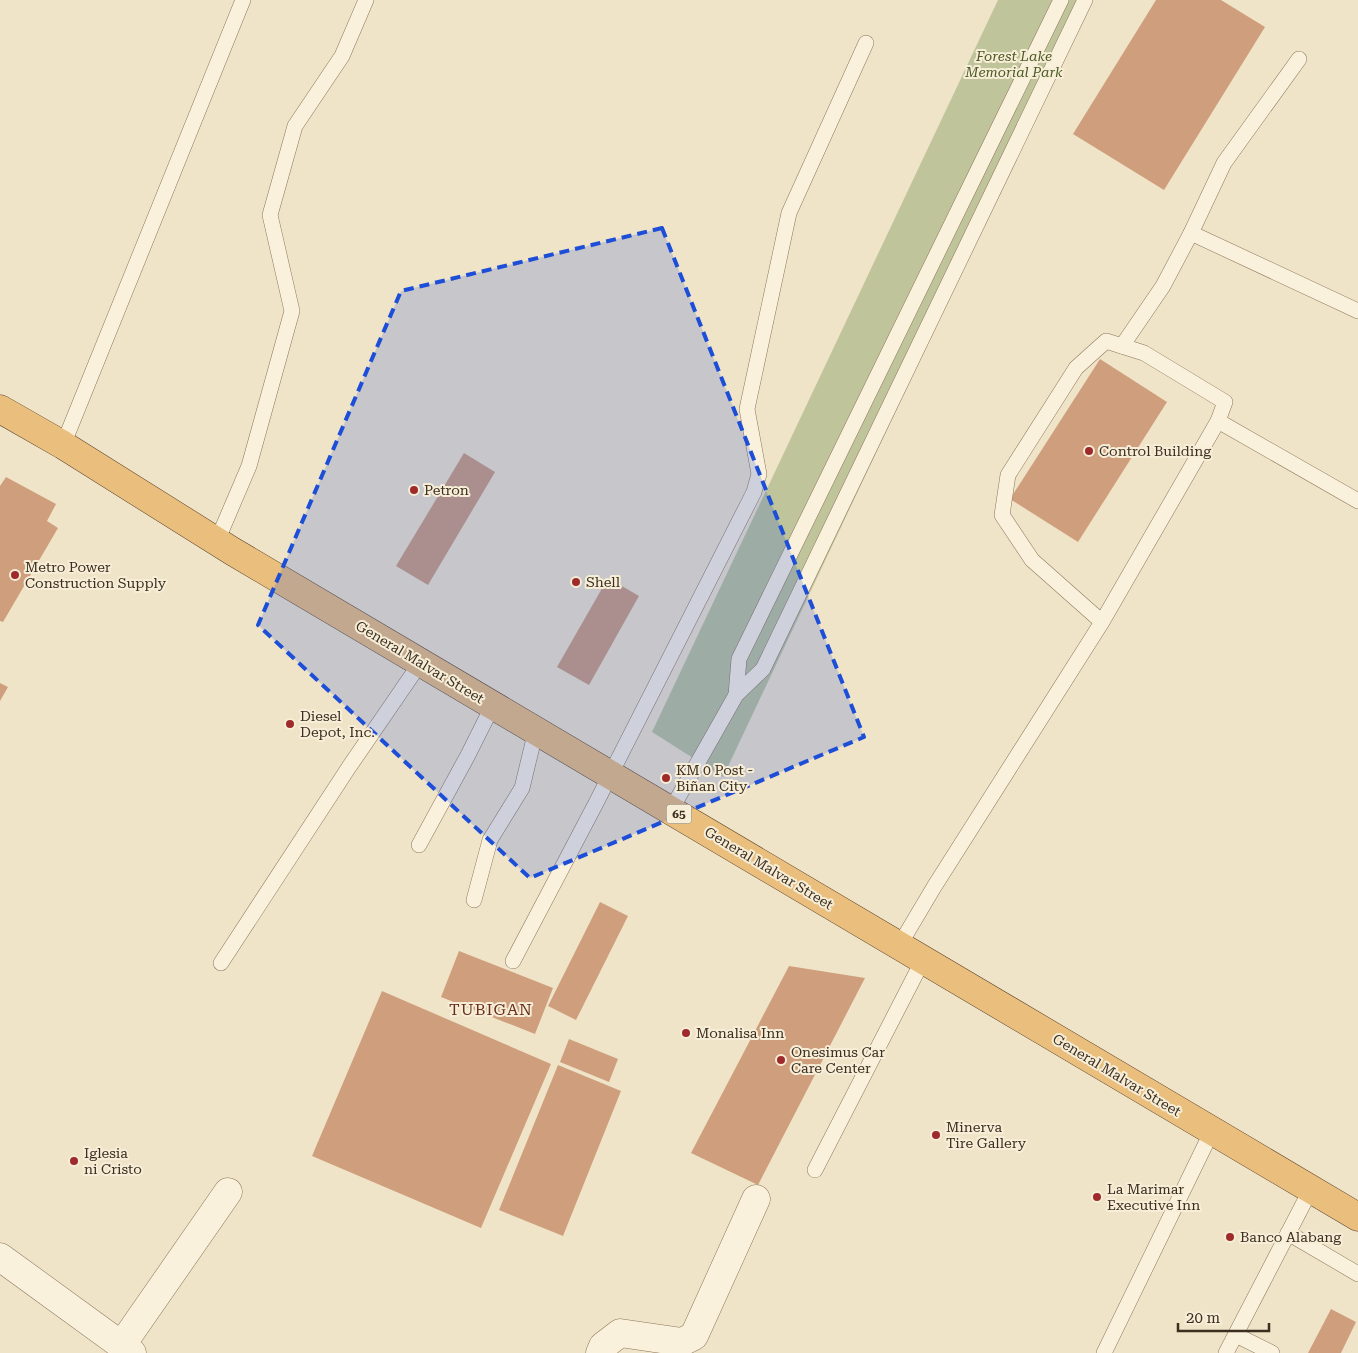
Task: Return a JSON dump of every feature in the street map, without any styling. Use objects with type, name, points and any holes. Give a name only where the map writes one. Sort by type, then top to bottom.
[{"type":"highway","name":"General Malvar Street","points":[[0,409],[64,445],[217,541],[1358,1218]]},
{"type":"street","points":[[0,1257],[126,1349],[228,1192]]},
{"type":"street","points":[[600,1353],[603,1346],[620,1333],[682,1342],[694,1336],[756,1199]]},
{"type":"lane","points":[[64,445],[243,0]]},
{"type":"lane","points":[[217,541],[249,466],[292,311],[270,216],[295,126],[342,56],[366,0]]},
{"type":"lane","points":[[736,695],[739,659],[1061,0]]},
{"type":"lane","points":[[671,810],[736,695],[763,669],[1085,0]]},
{"type":"lane","points":[[513,961],[611,774],[754,492],[760,474],[747,409],[789,213],[866,43]]},
{"type":"lane","points":[[1122,346],[1162,286],[1191,233],[1224,163],[1299,59]]},
{"type":"lane","points":[[1191,233],[1358,311]]},
{"type":"lane","points":[[899,946],[934,887],[1102,622],[1218,422],[1225,402],[1144,353],[1106,341],[1076,368],[1008,475],[1002,515],[1032,560],[1102,622]]},
{"type":"lane","points":[[1218,422],[1358,501]]},
{"type":"lane","points":[[221,963],[349,767],[421,662]]},
{"type":"lane","points":[[419,845],[493,705]]},
{"type":"lane","points":[[474,900],[490,840],[522,788],[536,730]]},
{"type":"lane","points":[[815,1170],[923,960]]},
{"type":"lane","points":[[1104,1353],[1212,1131]]},
{"type":"lane","points":[[1226,1353],[1310,1189]]},
{"type":"lane","points":[[1288,1232],[1358,1274]]},
{"type":"lane","points":[[1236,1335],[1272,1353]]},
{"type":"highlighted area","points":[[662,228],[864,737],[530,878],[258,625],[401,291]]},
{"type":"green space","name":"Forest Lake Memorial Park","points":[[998,0],[1090,0],[723,777],[652,732]]},
{"type":"building","points":[[1156,0],[1221,0],[1265,27],[1164,190],[1073,134]]},
{"type":"building","name":"Control Building","points":[[1100,359],[1167,402],[1078,542],[1010,499]]},
{"type":"building","points":[[464,453],[495,472],[428,585],[396,566]]},
{"type":"building","name":"Metro Power Construction Supply","points":[[6,477],[56,504],[47,521],[58,528],[3,622],[0,621],[0,486]]},
{"type":"building","points":[[608,578],[639,596],[589,685],[557,667]]},
{"type":"building","points":[[0,683],[8,687],[0,701]]},
{"type":"building","points":[[600,902],[628,916],[576,1020],[548,1006]]},
{"type":"building","points":[[459,951],[553,988],[535,1034],[441,997]]},
{"type":"building","name":"Onesimus Car Care Center","points":[[789,966],[865,978],[758,1185],[691,1153]]},
{"type":"building","points":[[382,991],[551,1064],[481,1228],[312,1156]]},
{"type":"building","points":[[569,1039],[618,1059],[609,1082],[560,1062]]},
{"type":"building","points":[[558,1065],[621,1091],[563,1236],[499,1210]]},
{"type":"building","points":[[1331,1309],[1356,1322],[1341,1353],[1308,1353]]},
{"type":"place","name":"Control Building","points":[[1089,451]]},
{"type":"place","name":"Petron","points":[[414,490]]},
{"type":"place","name":"Metro Power Construction Supply","points":[[15,575]]},
{"type":"place","name":"Shell","points":[[576,582]]},
{"type":"place","name":"Diesel Depot, Inc.","points":[[290,724]]},
{"type":"place","name":"KM 0 Post - Biñan City","points":[[666,778]]},
{"type":"place","name":"Monalisa Inn","points":[[686,1033]]},
{"type":"place","name":"Onesimus Car Care Center","points":[[781,1060]]},
{"type":"place","name":"Minerva Tire Gallery","points":[[936,1135]]},
{"type":"place","name":"Iglesia ni Cristo","points":[[74,1161]]},
{"type":"place","name":"La Marimar Executive Inn","points":[[1097,1197]]},
{"type":"place","name":"Banco Alabang","points":[[1230,1237]]},
{"type":"district","name":"TUBIGAN","points":[[491,1009]]}]
